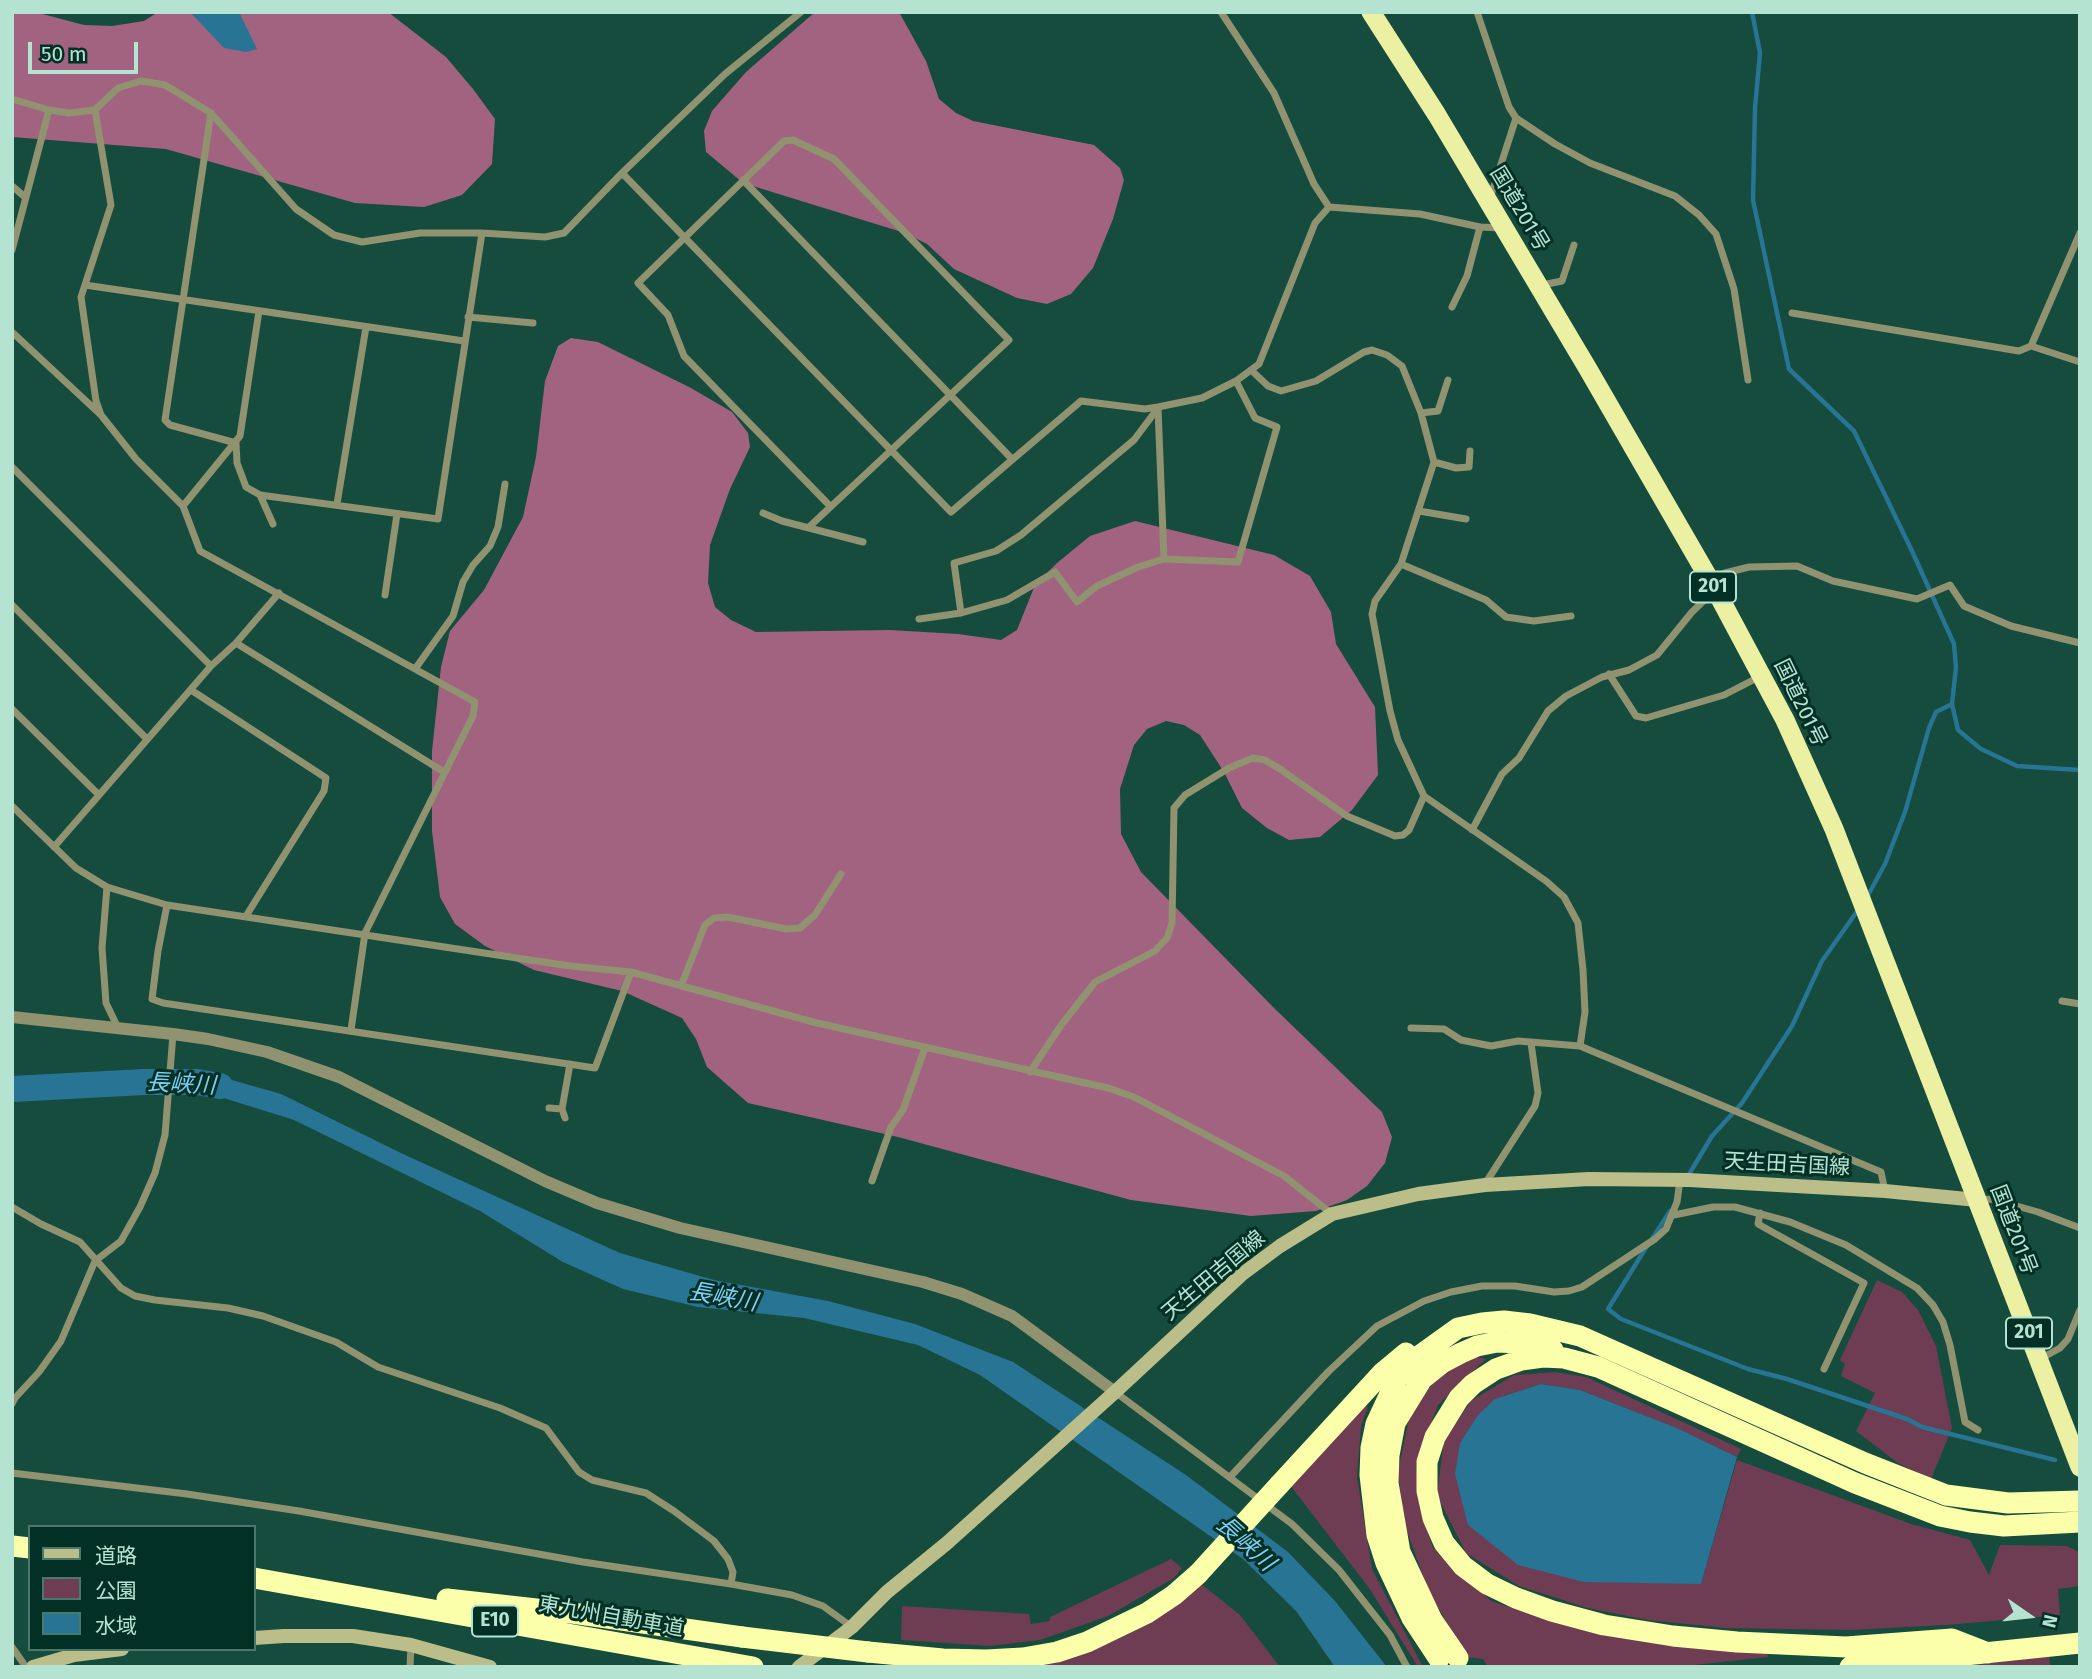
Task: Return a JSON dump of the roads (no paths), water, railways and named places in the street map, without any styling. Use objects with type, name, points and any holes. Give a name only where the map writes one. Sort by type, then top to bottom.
[{"type":"highway","name":"国道201号","points":[[1371,12],[1437,115],[1538,286],[1712,585],[1785,720],[1834,829],[2080,1467]]},
{"type":"highway","points":[[256,1577],[572,1613],[868,1652],[986,1660],[1023,1658],[1057,1652],[1087,1642],[1147,1613],[1174,1595],[1198,1574],[1382,1373],[1405,1354],[1458,1328],[1504,1321],[1580,1336],[1865,1463],[1946,1495],[2008,1503],[2080,1501]]},
{"type":"highway","points":[[1458,1328],[1412,1362],[1397,1379],[1380,1414],[1370,1448],[1371,1496],[1377,1535],[1386,1563],[1412,1618],[1448,1658],[1400,1552],[1388,1483],[1389,1455],[1395,1423],[1422,1379],[1442,1363],[1476,1346],[1497,1342],[1520,1343],[1567,1354],[1855,1483],[1940,1516],[2004,1526],[2080,1522]]},
{"type":"highway","points":[[1598,1367],[1564,1358],[1543,1357],[1521,1360],[1496,1369],[1473,1384],[1460,1398],[1435,1437],[1427,1462],[1427,1491],[1433,1518],[1444,1543],[1463,1566],[1479,1578],[1516,1598],[1552,1611],[1604,1625],[1673,1636],[1846,1647],[1952,1639],[1988,1653]]},
{"type":"highway","name":"東九州自動車道","points":[[256,1577],[744,1665]]},
{"type":"highway","points":[[1850,1667],[2080,1643]]},
{"type":"main road","name":"天生田吉国線","points":[[799,1667],[852,1627],[887,1592],[1115,1392],[1241,1275],[1280,1246],[1332,1214],[1418,1194],[1485,1185],[1589,1179],[1680,1180],[1885,1191],[1977,1200]]},
{"type":"main road","points":[[256,1638],[353,1636],[411,1645],[490,1667]]},
{"type":"main road","points":[[33,1667],[74,1656],[108,1651]]},
{"type":"street","points":[[12,99],[69,113],[95,110],[118,88],[141,81],[165,85],[211,113],[296,209],[334,235],[362,242],[420,233],[545,237],[564,233],[725,74],[801,12]]},
{"type":"street","points":[[1221,12],[1273,93],[1314,184],[1329,207]]},
{"type":"street","points":[[1477,12],[1509,107],[1516,118],[1590,163],[1675,195],[1716,233],[1734,289],[1748,380]]},
{"type":"street","points":[[12,250],[49,110]]},
{"type":"street","points":[[95,110],[111,205],[81,297],[96,401],[101,415]]},
{"type":"street","points":[[211,113],[165,420],[170,425],[236,443]]},
{"type":"street","points":[[1486,198],[1492,192],[1516,118]]},
{"type":"street","points":[[809,527],[1009,341],[834,159],[793,140],[784,141],[638,284],[668,315],[684,356],[830,506]]},
{"type":"street","points":[[622,173],[951,512],[1081,401],[1145,410],[1202,398],[1236,381],[1259,364],[1315,223],[1329,207]]},
{"type":"street","points":[[743,180],[1013,459]]},
{"type":"street","points":[[12,186],[25,197]]},
{"type":"street","points":[[1329,207],[1419,214],[1480,227],[1503,228]]},
{"type":"street","points":[[1452,307],[1466,276],[1480,227]]},
{"type":"street","points":[[236,443],[237,463],[246,487],[260,495],[438,519],[482,233]]},
{"type":"street","points":[[1792,313],[2020,351],[2031,346],[2080,233]]},
{"type":"street","points":[[1538,286],[1562,281],[1574,245]]},
{"type":"street","points":[[85,285],[464,341]]},
{"type":"street","points":[[183,506],[240,436],[259,311]]},
{"type":"street","points":[[468,317],[533,323]]},
{"type":"street","points":[[337,504],[366,327]]},
{"type":"street","points":[[12,332],[101,415],[136,459],[183,506],[200,551],[475,702],[473,716],[365,933],[352,1030]]},
{"type":"street","points":[[2031,346],[2080,362]]},
{"type":"street","points":[[1251,370],[1273,390],[1288,390],[1316,381],[1364,352],[1372,350],[1387,355],[1402,366],[1421,413],[1434,461],[1401,564],[1375,601],[1372,614],[1390,710],[1398,740],[1424,796],[1546,881],[1564,897],[1578,923],[1584,1012],[1580,1045]]},
{"type":"street","points":[[1421,413],[1438,411],[1448,380]]},
{"type":"street","points":[[919,619],[961,613],[1007,600],[1055,572],[1077,602],[1097,586],[1138,567],[1164,559],[1238,562],[1277,427],[1255,418],[1236,381]]},
{"type":"street","points":[[1158,407],[1164,559]]},
{"type":"street","points":[[961,613],[954,563],[996,551],[1021,535],[1134,440],[1158,407]]},
{"type":"street","points":[[1434,461],[1456,468],[1469,467],[1471,451]]},
{"type":"street","points":[[12,467],[211,666]]},
{"type":"street","points":[[415,669],[453,616],[463,582],[473,565],[490,546],[498,527],[505,484]]},
{"type":"street","points":[[260,495],[273,524]]},
{"type":"street","points":[[1419,511],[1466,519]]},
{"type":"street","points":[[763,513],[782,521],[863,542]]},
{"type":"street","points":[[385,595],[397,514]]},
{"type":"street","points":[[1401,564],[1486,600],[1506,617],[1534,621],[1571,616]]},
{"type":"street","points":[[1472,830],[1502,774],[1518,758],[1548,711],[1566,696],[1609,674],[1629,670],[1657,655],[1712,585],[1725,573],[1749,567],[1797,566],[1833,581],[1917,599],[1950,585],[1964,606],[2011,625],[2080,643]]},
{"type":"street","points":[[54,847],[211,666],[236,643],[279,593]]},
{"type":"street","points":[[12,605],[147,739]]},
{"type":"street","points":[[236,643],[444,772]]},
{"type":"street","points":[[1609,674],[1636,716],[1646,718],[1724,695],[1761,676]]},
{"type":"street","points":[[191,690],[326,778],[324,791],[246,916]]},
{"type":"street","points":[[12,709],[99,796]]},
{"type":"street","points":[[1030,1072],[1062,1024],[1096,982],[1155,951],[1167,939],[1172,923],[1174,808],[1185,794],[1241,762],[1253,758],[1265,760],[1347,816],[1395,836],[1403,835],[1409,830],[1424,796]]},
{"type":"street","points":[[12,806],[76,868],[107,887],[167,905],[570,966],[631,972],[817,1023],[1108,1088],[1135,1097],[1284,1177],[1332,1214]]},
{"type":"street","points":[[681,986],[705,925],[714,918],[728,917],[786,929],[800,928],[815,915],[841,874]]},
{"type":"street","points":[[107,887],[102,948],[106,1003],[118,1028]]},
{"type":"street","points":[[167,905],[152,999],[163,1003],[595,1068],[631,972]]},
{"type":"street","points":[[2062,1001],[2080,1004]]},
{"type":"street","points":[[12,1017],[173,1034],[267,1052],[339,1077],[545,1181],[597,1203],[680,1228],[923,1282],[962,1294],[1012,1316],[1293,1524],[1339,1570],[1390,1635],[1407,1667]]},
{"type":"street","points":[[1411,1028],[1444,1028],[1461,1040],[1491,1046],[1518,1041],[1580,1045],[1881,1172],[1885,1191]]},
{"type":"street","points":[[12,1404],[61,1341],[95,1261],[121,1241],[155,1173],[165,1135],[173,1034]]},
{"type":"street","points":[[1485,1185],[1535,1106],[1538,1093],[1531,1043]]},
{"type":"street","points":[[872,1181],[891,1127],[903,1110],[925,1048]]},
{"type":"street","points":[[549,1108],[563,1114],[570,1064]]},
{"type":"street","points":[[1230,1477],[1328,1372],[1377,1326],[1424,1301],[1482,1286],[1515,1286],[1554,1292],[1582,1287],[1666,1229],[1674,1215],[1680,1180]]},
{"type":"street","points":[[1977,1200],[1992,1199],[2080,1228]]},
{"type":"street","points":[[12,1207],[80,1242],[121,1288],[135,1296],[228,1308],[263,1316],[336,1342],[378,1367],[463,1395],[546,1428],[579,1472],[592,1480],[646,1493],[714,1541],[728,1559],[733,1572],[731,1584]]},
{"type":"street","points":[[1674,1215],[1713,1207],[1735,1207],[1790,1222],[1846,1245],[1917,1288],[1933,1305],[1943,1322],[1965,1422],[1978,1430]]},
{"type":"street","points":[[1760,1213],[1758,1224],[1864,1283],[1824,1369]]},
{"type":"street","points":[[2039,1360],[2060,1348],[2068,1339],[2080,1310]]},
{"type":"street","points":[[12,1474],[212,1498],[792,1595],[823,1606],[852,1627]]},
{"type":"street","points":[[410,1667],[411,1645]]},
{"type":"street","points":[[12,1647],[26,1667]]},
{"type":"water","points":[[190,12],[239,12],[257,49],[246,52],[224,48]]},
{"type":"water","points":[[178,1074],[218,1076],[281,1094],[403,1154],[620,1253],[714,1280],[828,1301],[915,1324],[1013,1362],[1186,1475],[1288,1552],[1335,1601],[1387,1667],[1335,1667],[1296,1611],[1243,1559],[980,1375],[918,1345],[804,1318],[698,1307],[623,1289],[563,1262],[480,1211],[294,1120],[195,1089]]},
{"type":"water","points":[[1541,1384],[1580,1390],[1677,1428],[1737,1457],[1701,1584],[1584,1582],[1518,1565],[1468,1525],[1455,1474],[1460,1443],[1478,1415],[1495,1399]]},
{"type":"waterway","points":[[1752,12],[1760,53],[1755,108],[1753,200],[1789,369],[1854,431],[1912,551],[1954,644],[1956,667],[1952,704],[1958,730],[1981,749],[2017,766],[2080,770]]},
{"type":"waterway","points":[[1867,897],[1885,864],[1905,812],[1936,712],[1952,704]]},
{"type":"waterway","points":[[1688,1176],[1712,1136],[1742,1103],[1792,1026],[1822,961],[1858,910]]},
{"type":"waterway","name":"長峡川","points":[[12,1089],[144,1082],[197,1082],[220,1086]]},
{"type":"waterway","points":[[1652,1239],[1670,1211]]},
{"type":"waterway","points":[[1647,1246],[1608,1309],[1621,1319],[1748,1369],[1787,1379],[1907,1419],[1922,1427],[2055,1460]]}]
